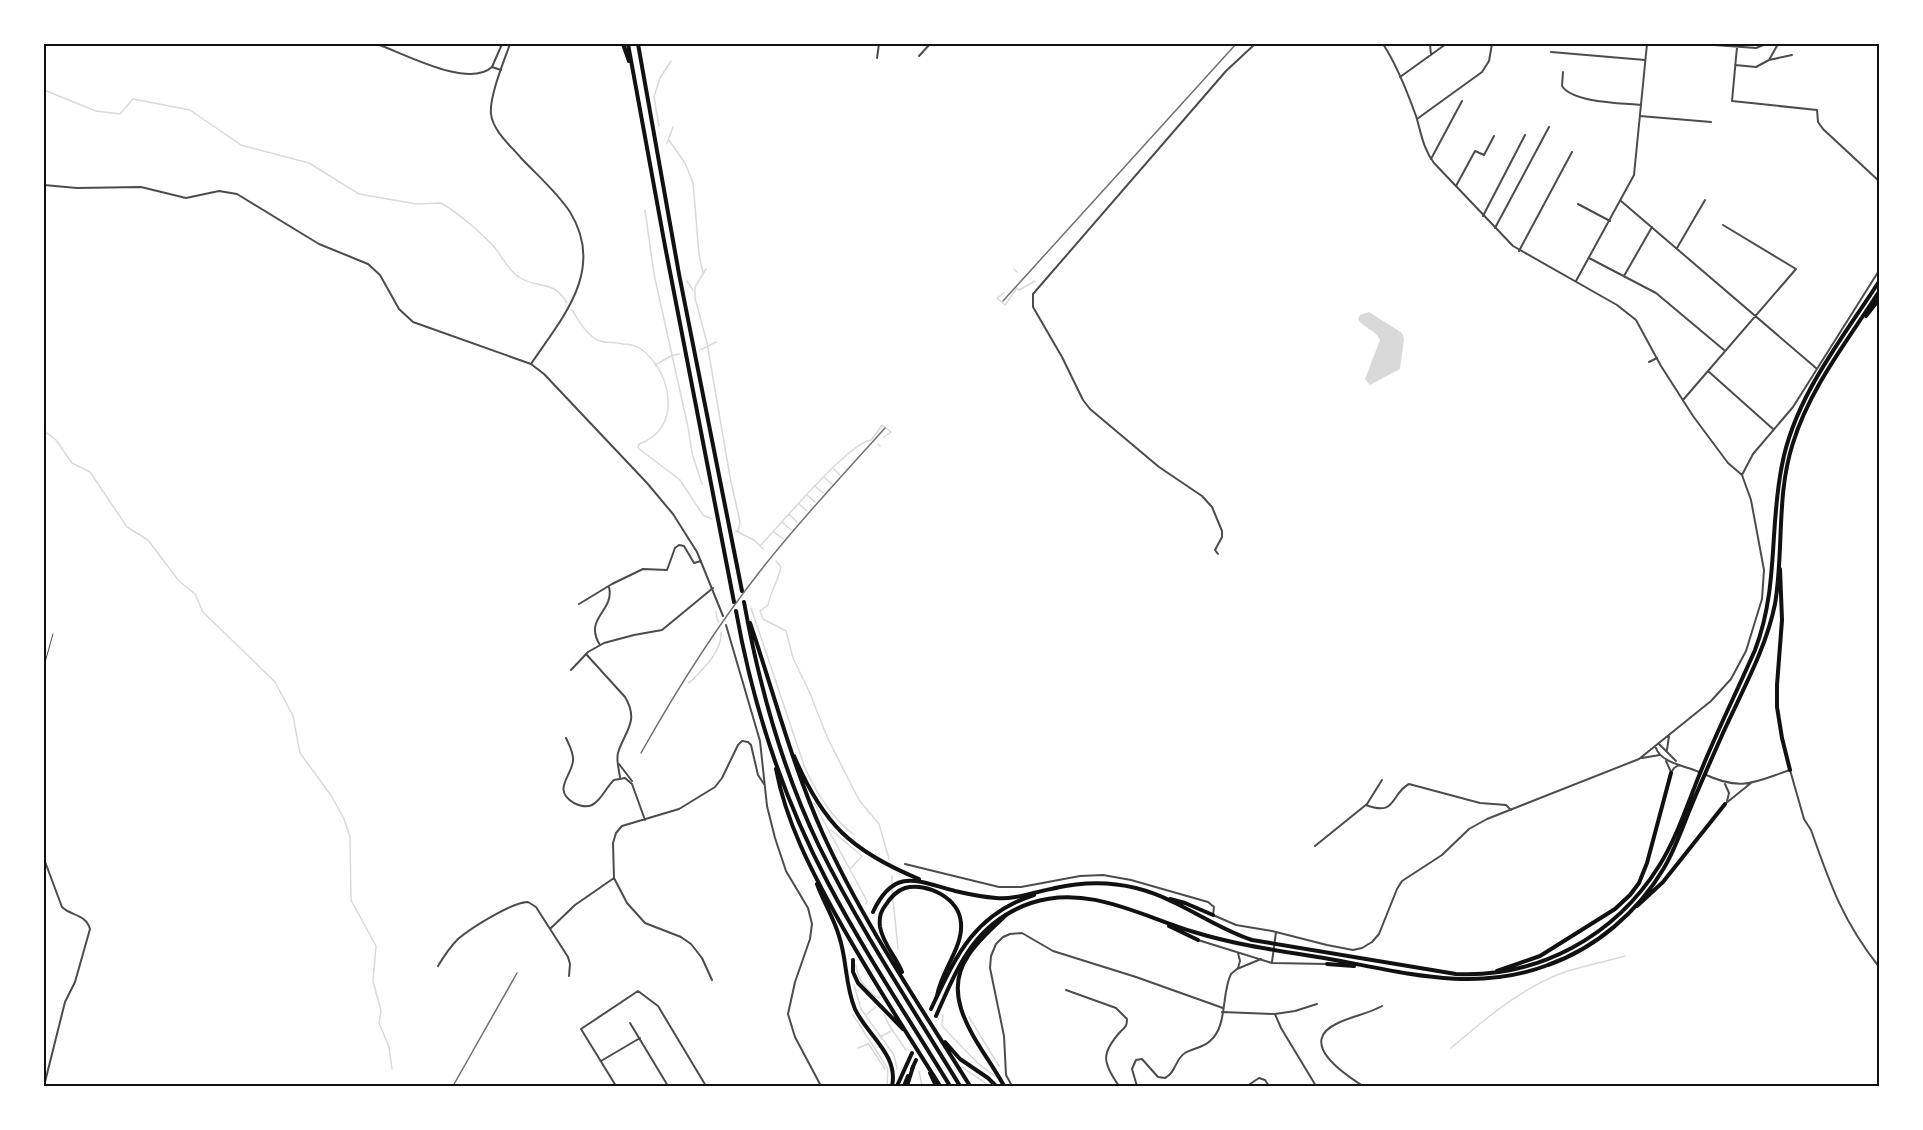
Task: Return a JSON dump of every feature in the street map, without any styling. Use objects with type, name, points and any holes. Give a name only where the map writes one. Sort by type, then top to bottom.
[{"type":"highway","points":[[626,44],[734,602]]},
{"type":"highway","points":[[639,44],[679,274],[741,591]]},
{"type":"highway","points":[[1166,898],[1252,940],[1440,973],[1467,975],[1509,971],[1550,959],[1596,934],[1630,904],[1660,865],[1755,650],[1765,620],[1772,585],[1781,467],[1792,428],[1809,391],[1880,280]]},
{"type":"highway","points":[[1625,916],[1666,866],[1759,653],[1774,608],[1786,468],[1792,445],[1813,395],[1880,290]]},
{"type":"highway","points":[[1859,323],[1880,298]]},
{"type":"highway","points":[[1779,556],[1782,620],[1777,707],[1790,770]]},
{"type":"highway","points":[[744,602],[765,699],[789,773],[818,844],[861,924],[960,1086]]},
{"type":"highway","points":[[745,608],[765,664],[789,749],[823,833],[870,923],[970,1086]]},
{"type":"highway","points":[[736,611],[757,702],[774,759],[806,839],[856,934],[950,1086]]},
{"type":"highway","points":[[789,749],[795,756],[809,790],[839,831],[876,859],[925,881],[954,891],[998,898],[1084,884],[1116,885],[1137,888],[1214,915]]},
{"type":"highway","points":[[774,759],[790,818],[839,935],[854,1005],[890,1061],[893,1074],[892,1086]]},
{"type":"highway","points":[[1490,974],[1540,956],[1615,909],[1626,899],[1639,883],[1647,863],[1671,773]]},
{"type":"highway","points":[[936,1016],[965,955],[987,929],[1006,915],[1039,901],[1070,896],[1103,900],[1160,921],[1242,944],[1378,968],[1457,980],[1479,980],[1505,977],[1542,968],[1572,955],[1602,936],[1663,882],[1725,804]]},
{"type":"highway","points":[[813,872],[852,943],[938,1086]]},
{"type":"highway","points":[[873,912],[883,895],[897,884],[913,880],[925,881]]},
{"type":"highway","points":[[904,979],[881,929],[881,912],[888,901],[900,890],[912,887],[930,890],[949,899],[959,914],[961,926],[937,996]]},
{"type":"highway","points":[[931,1009],[957,955],[983,923],[1009,904],[1056,888]]},
{"type":"highway","points":[[1004,1086],[963,1016],[957,990],[960,972],[968,956],[1006,915]]},
{"type":"highway","points":[[1160,921],[1198,940]]},
{"type":"highway","points":[[853,960],[853,972],[858,983],[908,1033]]},
{"type":"highway","points":[[1327,964],[1378,968]]},
{"type":"highway","points":[[938,1034],[960,1059],[996,1086]]},
{"type":"highway","points":[[897,1086],[912,1053]]},
{"type":"highway","points":[[906,1085],[916,1060]]},
{"type":"street","points":[[377,44],[440,69],[476,74],[486,72],[492,67],[502,44]]},
{"type":"street","points":[[510,44],[491,104],[491,117],[495,128],[567,209],[578,230],[583,253],[579,289],[531,364]]},
{"type":"street","points":[[877,58],[879,44]]},
{"type":"street","points":[[919,56],[930,44]]},
{"type":"street","points":[[1218,554],[1215,550],[1222,537],[1222,531],[1212,507],[1194,488],[1159,467],[1090,409],[1033,307],[1033,294],[1226,71],[1255,44]]},
{"type":"street","points":[[1383,44],[1400,77],[1417,120],[1425,149],[1431,159],[1483,216],[1519,251],[1576,281],[1632,316],[1683,400],[1728,463],[1742,475],[1751,500],[1764,575],[1762,596],[1747,649],[1732,677],[1711,700],[1639,759]]},
{"type":"street","points":[[1430,44],[1431,55]]},
{"type":"street","points":[[1400,77],[1446,44]]},
{"type":"street","points":[[1417,120],[1482,72],[1490,59],[1492,44]]},
{"type":"street","points":[[1576,281],[1622,201],[1636,170],[1647,44]]},
{"type":"street","points":[[1700,44],[1751,48],[1766,44]]},
{"type":"street","points":[[1751,48],[1752,44]]},
{"type":"street","points":[[1769,60],[1778,44]]},
{"type":"street","points":[[1737,47],[1732,101],[1817,110],[1818,122],[1823,129],[1880,182]]},
{"type":"street","points":[[1551,52],[1645,60]]},
{"type":"street","points":[[1735,64],[1756,67],[1769,60],[1792,55]]},
{"type":"street","points":[[492,67],[501,70]]},
{"type":"street","points":[[1563,72],[1562,86],[1567,92],[1596,101],[1641,105]]},
{"type":"street","points":[[1431,159],[1462,101]]},
{"type":"street","points":[[1640,116],[1711,122]]},
{"type":"street","points":[[1495,228],[1549,128]]},
{"type":"street","points":[[1483,216],[1525,135]]},
{"type":"street","points":[[1455,186],[1475,151],[1484,155],[1494,136]]},
{"type":"street","points":[[1519,251],[1572,152]]},
{"type":"street","points":[[44,185],[77,188],[141,187],[186,198],[219,191],[235,193],[321,245],[368,264],[380,275],[399,309],[415,323],[531,364],[558,388],[656,493],[681,526],[701,561],[723,616]]},
{"type":"street","points":[[1677,248],[1705,200]]},
{"type":"street","points":[[1622,201],[1816,368]]},
{"type":"street","points":[[1578,204],[1610,221]]},
{"type":"street","points":[[1683,400],[1796,269],[1723,225]]},
{"type":"street","points":[[1624,276],[1652,227]]},
{"type":"street","points":[[1589,258],[1656,292],[1725,351]]},
{"type":"street","points":[[1742,475],[1754,454],[1793,407],[1880,269]]},
{"type":"street","points":[[1649,362],[1657,358]]},
{"type":"street","points":[[1708,370],[1773,429]]},
{"type":"street","points":[[579,604],[608,586],[645,569],[667,570],[675,548],[679,545],[684,546],[693,563],[701,561]]},
{"type":"street","points":[[600,645],[594,626],[610,599],[608,586]]},
{"type":"street","points":[[571,670],[586,654],[600,645],[626,636],[662,630],[713,588]]},
{"type":"street","points":[[726,625],[760,741],[769,815],[786,871],[807,908],[812,924],[812,935],[795,982],[788,1016],[795,1037],[821,1086]]},
{"type":"street","points":[[586,654],[626,697],[629,704],[631,727],[618,752],[620,777]]},
{"type":"street","points":[[1667,750],[1669,736]]},
{"type":"street","points":[[566,738],[573,759],[564,789],[573,802],[584,806],[594,804],[609,784],[620,777],[627,778],[632,784]]},
{"type":"street","points":[[712,980],[702,958],[694,948],[681,937],[645,923],[627,903],[614,878],[613,843],[616,833],[624,826],[679,809],[715,787],[742,741],[752,745],[758,775],[764,783]]},
{"type":"street","points":[[1658,745],[1667,750],[1671,757],[1681,764]]},
{"type":"street","points":[[1658,745],[1660,755],[1669,764],[1671,773]]},
{"type":"street","points":[[905,864],[999,887],[1029,886],[1086,875],[1113,877],[1206,901],[1214,907],[1214,915],[1236,925],[1327,945],[1359,949],[1368,945],[1379,933],[1398,887],[1406,877],[1442,855],[1473,825],[1639,759],[1660,755]]},
{"type":"street","points":[[1664,758],[1713,779],[1738,785],[1790,770],[1804,819],[1838,903],[1855,936],[1880,968]]},
{"type":"street","points":[[618,763],[631,778],[645,820]]},
{"type":"street","points":[[1671,773],[1676,766],[1681,764]]},
{"type":"street","points":[[1315,846],[1366,805],[1383,780]]},
{"type":"street","points":[[1722,782],[1729,793],[1725,804]]},
{"type":"street","points":[[1725,804],[1754,782]]},
{"type":"street","points":[[1366,805],[1380,809],[1387,808],[1408,784],[1480,803],[1506,805],[1511,810]]},
{"type":"street","points":[[44,859],[62,907],[86,920],[90,929],[75,982],[65,1002],[44,1086]]},
{"type":"street","points":[[551,928],[575,905],[614,878]]},
{"type":"street","points":[[438,966],[459,938],[517,903],[532,903],[551,928],[569,959],[569,976]]},
{"type":"street","points":[[1272,963],[1276,932]]},
{"type":"street","points":[[1012,1086],[1006,1075],[1004,1036],[990,972],[990,960],[994,947],[1000,939],[1010,934],[1022,933],[1053,951],[1128,974],[1222,1010],[1275,1014],[1317,1004]]},
{"type":"street","points":[[1198,940],[1272,963],[1327,964]]},
{"type":"street","points":[[1137,1086],[1132,1072],[1134,1061],[1142,1059],[1159,1078],[1168,1077],[1183,1054],[1212,1040],[1218,1031],[1228,980],[1237,969],[1240,960],[1237,951]]},
{"type":"street","points":[[1237,969],[1261,959]]},
{"type":"street","points":[[1066,990],[1116,1008],[1128,1019],[1127,1025],[1106,1051],[1107,1065],[1119,1086]]},
{"type":"street","points":[[616,1086],[581,1029],[635,992],[641,992],[658,1006],[706,1086]]},
{"type":"street","points":[[1363,1086],[1341,1072],[1331,1062],[1323,1049],[1322,1038],[1336,1023],[1382,1006]]},
{"type":"street","points":[[1275,1014],[1316,1086]]},
{"type":"street","points":[[630,1023],[668,1086]]},
{"type":"street","points":[[601,1061],[639,1038]]},
{"type":"street","points":[[1247,1086],[1259,1078],[1265,1080],[1269,1086]]},
{"type":"lane","points":[[44,666],[53,634]]},
{"type":"shaded area","points":[[1369,312],[1402,333],[1404,339],[1400,369],[1370,385],[1365,379],[1380,340],[1358,319],[1360,315]]},
{"type":"waterway","points":[[659,126],[654,97],[660,78],[671,61]]},
{"type":"waterway","points":[[44,90],[96,111],[120,114],[133,99],[190,110],[241,145],[309,163],[359,194],[417,204],[440,203],[484,237],[515,274],[526,281],[556,290],[567,303]]},
{"type":"waterway","points":[[667,143],[673,127]]},
{"type":"waterway","points":[[669,140],[685,163],[693,183],[699,254],[703,273]]},
{"type":"waterway","points":[[645,210],[654,274],[692,453],[702,484]]},
{"type":"waterway","points":[[706,269],[695,287],[695,298],[707,343],[740,522],[738,532]]},
{"type":"waterway","points":[[1014,269],[1017,272]]},
{"type":"waterway","points":[[687,281],[693,290]]},
{"type":"waterway","points":[[1004,293],[997,298],[1005,305],[1017,288],[1019,290],[1035,281]]},
{"type":"waterway","points":[[572,310],[591,336],[602,342],[639,348],[652,359],[666,385],[667,413],[662,426],[653,437],[639,444],[638,448],[680,480],[703,515],[712,519]]},
{"type":"waterway","points":[[700,350],[716,342]]},
{"type":"waterway","points":[[655,365],[679,354]]},
{"type":"waterway","points":[[872,439],[882,425],[891,432],[884,437]]},
{"type":"waterway","points":[[44,431],[56,440],[72,463],[90,472],[127,527],[148,540],[179,581],[195,594],[203,612],[275,682],[293,716],[300,753],[332,797],[344,819],[350,837],[351,900],[376,946],[373,981],[381,1011],[379,1023],[389,1047],[392,1069]]},
{"type":"waterway","points":[[760,546],[831,469],[846,455],[871,440]]},
{"type":"waterway","points":[[834,469],[840,475]]},
{"type":"waterway","points":[[824,477],[832,484]]},
{"type":"waterway","points":[[815,486],[823,493]]},
{"type":"waterway","points":[[807,495],[815,502]]},
{"type":"waterway","points":[[799,504],[807,511]]},
{"type":"waterway","points":[[789,514],[797,522]]},
{"type":"waterway","points":[[782,522],[791,530]]},
{"type":"waterway","points":[[736,531],[754,540],[763,549]]},
{"type":"waterway","points":[[774,532],[783,539]]},
{"type":"waterway","points":[[776,561],[781,567],[768,605],[760,611],[763,619],[786,631],[793,658],[828,739],[859,800],[879,824],[889,859]]},
{"type":"waterway","points":[[751,608],[805,768],[825,804],[838,821],[854,835]]},
{"type":"waterway","points":[[716,611],[717,618]]},
{"type":"waterway","points":[[688,682],[711,660],[719,646],[721,632]]},
{"type":"waterway","points":[[814,803],[867,901],[866,904]]},
{"type":"waterway","points":[[831,830],[862,856],[851,868]]},
{"type":"waterway","points":[[892,876],[892,894]]},
{"type":"waterway","points":[[893,899],[898,949]]},
{"type":"waterway","points":[[1451,1048],[1490,1016],[1532,987],[1562,973],[1625,956]]},
{"type":"waterway","points":[[856,965],[863,984],[874,995],[880,997]]},
{"type":"waterway","points":[[854,985],[861,1009],[894,1055],[897,1069]]},
{"type":"waterway","points":[[867,1014],[876,1007]]},
{"type":"waterway","points":[[884,1014],[906,1050]]},
{"type":"waterway","points":[[853,1015],[888,1069],[887,1086]]},
{"type":"waterway","points":[[943,1015],[942,1026],[975,1060],[997,1077]]},
{"type":"waterway","points":[[969,1017],[999,1066]]},
{"type":"waterway","points":[[880,1037],[891,1031]]},
{"type":"waterway","points":[[868,1043],[885,1069]]},
{"type":"waterway","points":[[858,1048],[868,1044]]},
{"type":"waterway","points":[[963,1068],[990,1086]]},
{"type":"waterway","points":[[919,1071],[922,1086]]},
{"type":"railway","points":[[1003,301],[1236,44]]},
{"type":"railway","points":[[641,753],[698,659],[744,592],[791,533],[885,428]]},
{"type":"railway","points":[[453,1086],[517,973]]}]
